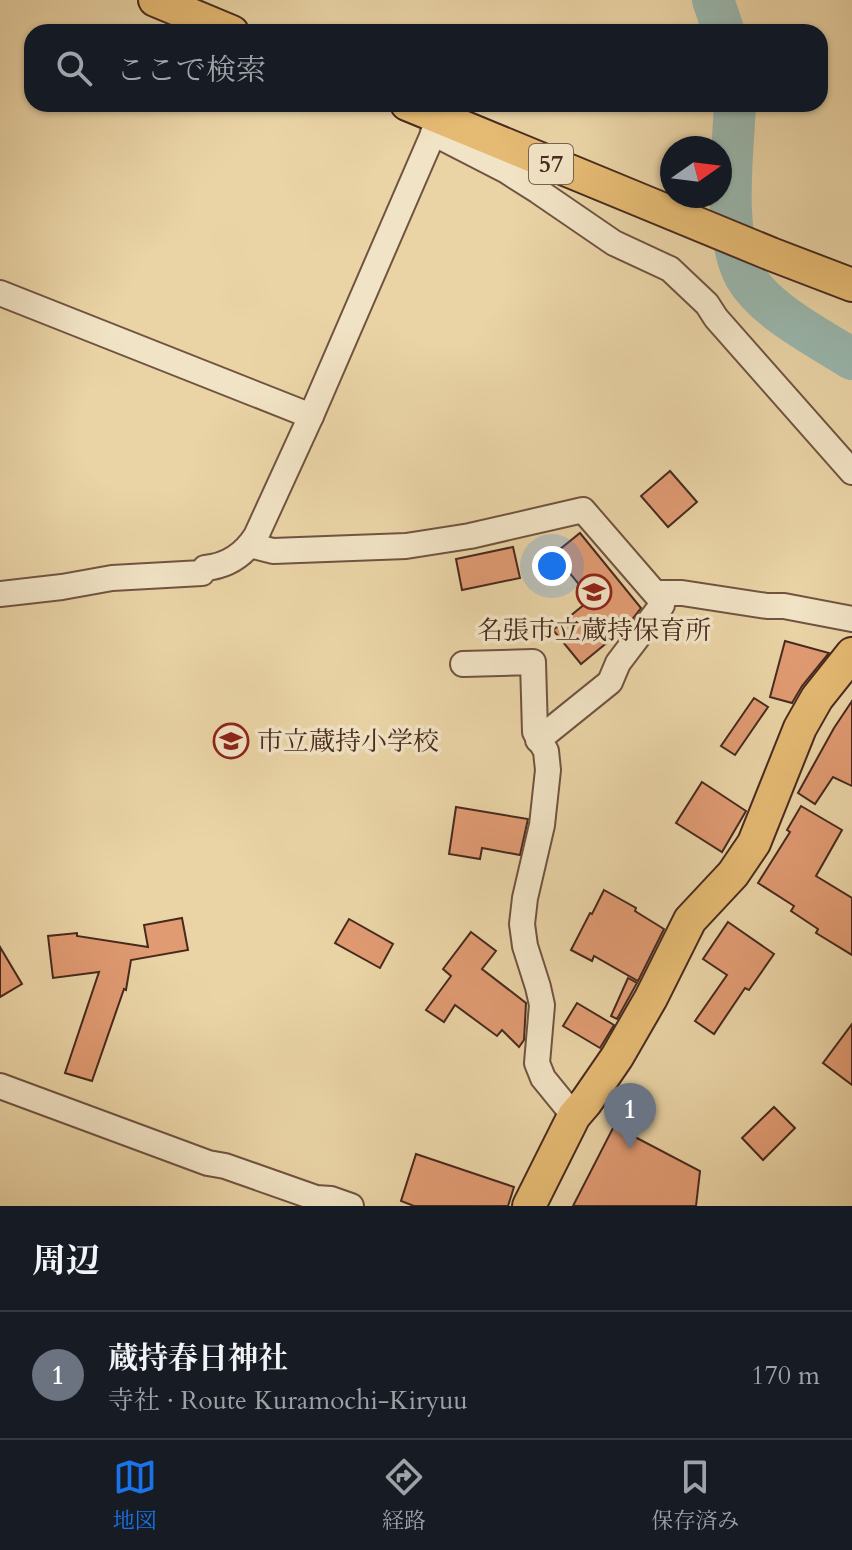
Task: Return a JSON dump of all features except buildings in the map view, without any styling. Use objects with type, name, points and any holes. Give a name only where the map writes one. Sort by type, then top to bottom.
[{"type":"main road","points":[[155,0],[213,24]]},
{"type":"main road","name":"57","points":[[418,112],[437,126],[852,285]]},
{"type":"main road","points":[[529,1206],[574,1116],[617,1057],[690,920],[733,874],[754,843],[800,728],[817,698],[852,654]]},
{"type":"street","points":[[0,594],[112,578],[202,573],[205,568],[220,566],[248,549],[311,416],[437,126],[614,243],[670,269],[707,304],[852,472]]},
{"type":"street","points":[[0,293],[311,416]]},
{"type":"street","points":[[250,545],[273,551],[406,546],[470,536],[583,510],[656,593],[662,605],[618,663],[610,682],[538,740]]},
{"type":"street","points":[[656,593],[682,593],[784,606],[852,619]]},
{"type":"street","points":[[463,664],[533,662],[535,732],[546,751],[548,770],[542,825],[522,924],[542,1005],[537,1063],[543,1078],[574,1116]]},
{"type":"street","points":[[0,1086],[208,1163],[316,1198],[351,1206]]},
{"type":"waterway","points":[[713,0],[721,24]]},
{"type":"waterway","points":[[734,112],[731,215],[733,238],[745,276],[779,312],[852,359]]},
{"type":"place","name":"名張市立蔵持保育所","points":[[594,592]]},
{"type":"place","name":"市立蔵持小学校","points":[[231,741]]},
{"type":"place","name":"蔵持春日神社","points":[[630,1149]]}]
